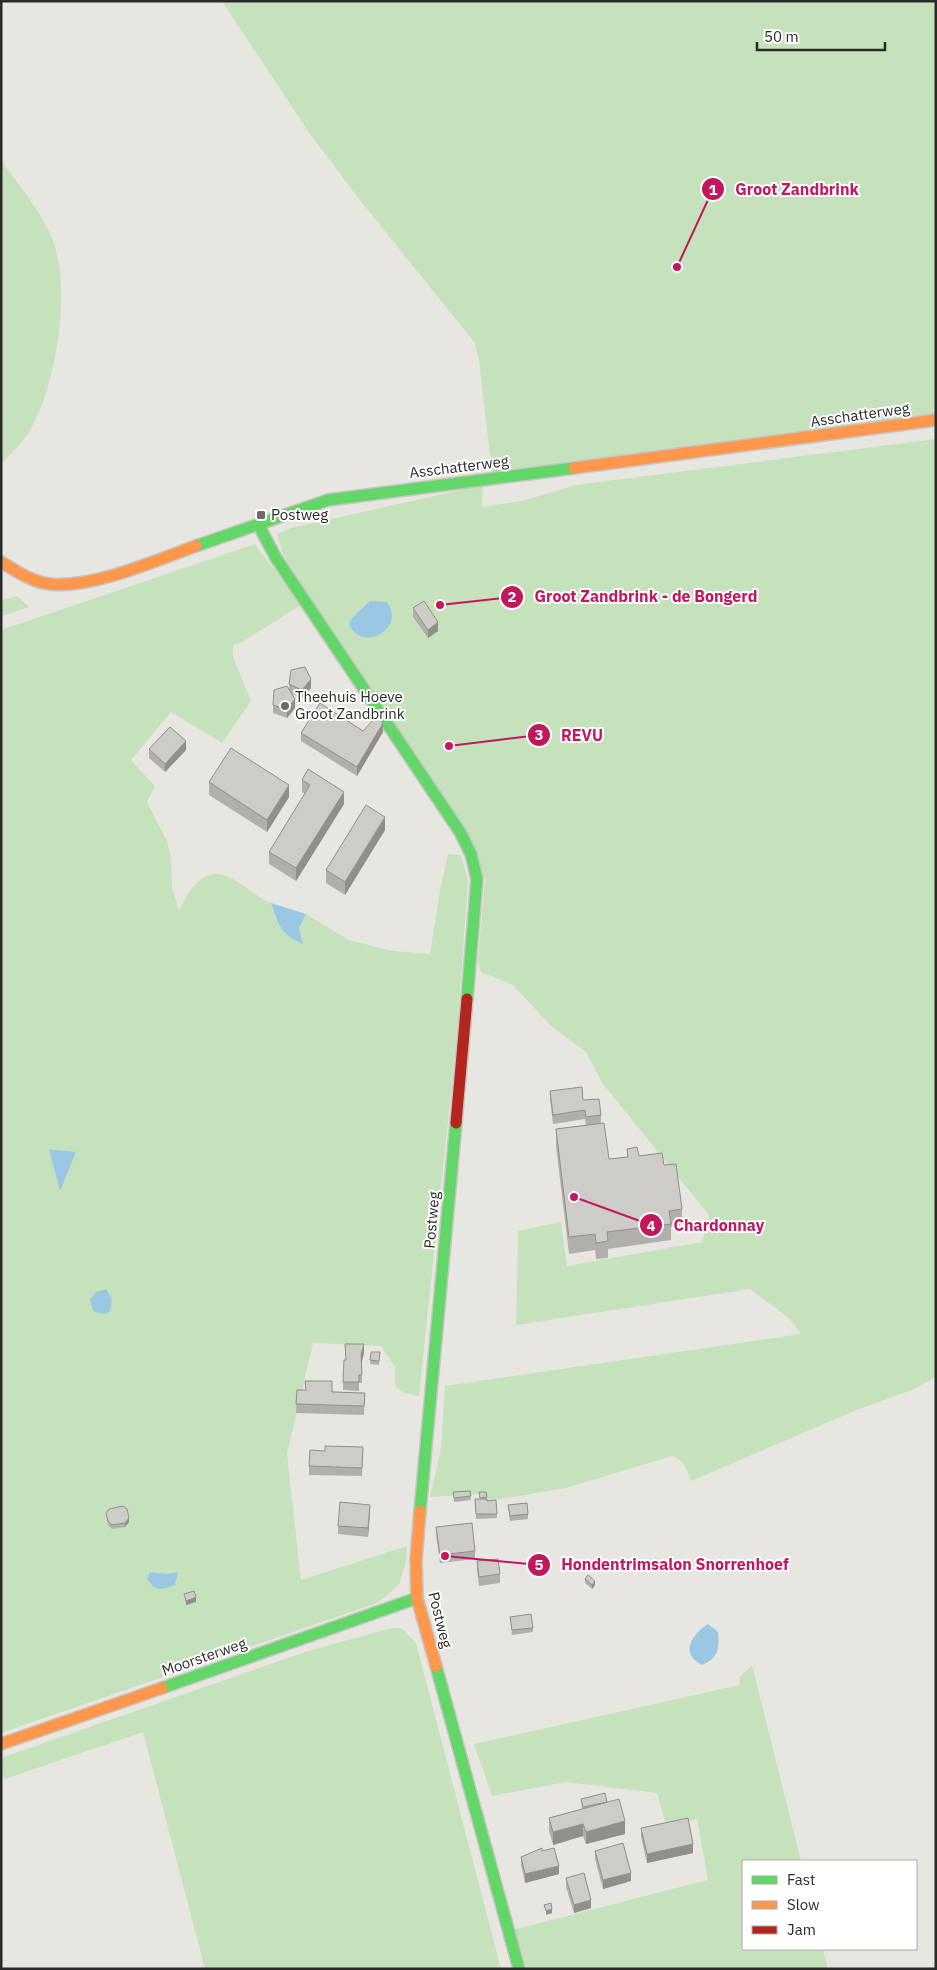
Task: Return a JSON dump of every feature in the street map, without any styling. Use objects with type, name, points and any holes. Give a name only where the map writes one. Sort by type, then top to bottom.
[{"type":"street","name":"Asschatterweg","points":[[1,562],[24,576],[50,584],[75,583],[119,573],[328,500],[936,420]]},
{"type":"street","name":"Postweg","points":[[258,524],[276,558],[460,832],[471,854],[477,879],[416,1560],[418,1598],[518,1969]]},
{"type":"street","name":"Moorsterweg","points":[[1,1744],[418,1598]]},
{"type":"green space","points":[[222,1],[936,1],[936,414],[492,472],[479,360],[475,343],[359,199],[310,134]]},
{"type":"green space","points":[[1,160],[37,210],[54,243],[59,264],[61,313],[53,366],[39,413],[23,440],[1,463]]},
{"type":"green space","points":[[936,439],[936,1377],[912,1390],[859,1409],[691,1481],[682,1463],[672,1456],[566,1488],[483,1502],[481,1494],[430,1497],[441,1448],[445,1386],[801,1334],[789,1318],[750,1289],[516,1325],[518,1231],[561,1222],[567,1266],[702,1242],[709,1215],[603,1084],[586,1052],[550,1025],[513,985],[481,972],[478,961],[485,879],[283,554],[277,534],[292,528],[483,485],[482,507],[522,501],[576,485]]},
{"type":"green space","points":[[255,544],[301,605],[242,642],[233,645],[233,657],[251,701],[222,743],[171,712],[131,760],[155,786],[147,802],[167,841],[171,858],[172,887],[179,910],[191,889],[203,878],[213,874],[223,875],[233,879],[271,903],[280,928],[288,936],[302,943],[299,928],[306,914],[349,940],[393,951],[430,954],[448,854],[461,855],[468,881],[456,1045],[419,1396],[404,1393],[395,1386],[395,1367],[381,1346],[313,1343],[287,1454],[301,1580],[407,1546],[406,1561],[399,1585],[377,1603],[1,1733],[1,630]]},
{"type":"green space","points":[[17,596],[29,607],[1,616],[1,601]]},
{"type":"green space","points":[[391,1628],[401,1628],[416,1643],[501,1969],[205,1969],[143,1732],[5,1779],[1,1771],[1,1758],[302,1653]]},
{"type":"green space","points":[[752,1665],[801,1860],[742,1860],[742,1950],[823,1950],[828,1969],[522,1969],[512,1930],[708,1880],[697,1819],[666,1825],[657,1793],[566,1782],[492,1796],[474,1744],[740,1685],[739,1678]]},
{"type":"water","points":[[370,601],[387,602],[392,612],[391,621],[387,629],[380,634],[362,637],[355,633],[349,624],[352,618]]},
{"type":"water","points":[[271,903],[306,914],[299,928],[303,944],[284,932],[276,918]]},
{"type":"water","points":[[49,1149],[76,1152],[60,1191]]},
{"type":"water","points":[[106,1289],[112,1299],[110,1311],[104,1314],[93,1311],[90,1299],[96,1292]]},
{"type":"water","points":[[150,1572],[167,1574],[178,1572],[175,1585],[162,1589],[156,1588],[147,1579]]},
{"type":"water","points":[[708,1624],[718,1632],[719,1643],[715,1656],[702,1665],[691,1655],[690,1644],[697,1633]]},
{"type":"building","points":[[424,601],[438,622],[428,630],[413,608]]},
{"type":"building","points":[[305,667],[311,679],[302,690],[289,684],[291,670]]},
{"type":"building","points":[[287,686],[295,699],[287,710],[273,705],[274,690]]},
{"type":"building","points":[[320,703],[363,731],[376,717],[383,723],[357,767],[301,733]]},
{"type":"building","points":[[170,727],[186,741],[165,764],[149,749]]},
{"type":"building","points":[[231,748],[289,785],[267,820],[209,782]]},
{"type":"building","points":[[308,769],[344,792],[296,868],[269,852],[310,785],[302,780]]},
{"type":"building","points":[[366,805],[385,817],[345,882],[326,870]]},
{"type":"building","points":[[582,1087],[583,1100],[599,1099],[601,1115],[586,1117],[585,1110],[553,1115],[550,1091]]},
{"type":"building","points":[[604,1123],[609,1159],[628,1157],[627,1149],[637,1147],[639,1156],[662,1153],[664,1165],[676,1164],[682,1209],[669,1211],[671,1224],[607,1232],[608,1241],[596,1243],[595,1234],[569,1237],[556,1129]]},
{"type":"building","points":[[345,1344],[364,1344],[361,1355],[362,1375],[359,1375],[359,1382],[343,1382],[344,1360],[346,1360]]},
{"type":"building","points":[[371,1352],[380,1352],[379,1361],[370,1360]]},
{"type":"building","points":[[305,1381],[332,1381],[332,1392],[365,1393],[364,1406],[296,1404],[297,1390],[306,1390]]},
{"type":"building","points":[[325,1446],[363,1447],[362,1468],[309,1466],[310,1450],[325,1451]]},
{"type":"building","points":[[470,1491],[471,1496],[454,1498],[453,1492]]},
{"type":"building","points":[[479,1492],[486,1492],[487,1497],[480,1498]]},
{"type":"building","points":[[475,1499],[496,1500],[497,1514],[476,1514]]},
{"type":"building","points":[[340,1502],[370,1505],[368,1528],[338,1526]]},
{"type":"building","points":[[527,1503],[528,1514],[510,1516],[508,1505]]},
{"type":"building","points":[[123,1506],[127,1509],[129,1518],[125,1523],[112,1525],[108,1521],[106,1513],[109,1509]]},
{"type":"building","points":[[472,1523],[475,1551],[440,1555],[436,1527]]},
{"type":"building","points":[[498,1559],[500,1574],[479,1577],[477,1561]]},
{"type":"building","points":[[588,1575],[595,1581],[592,1585],[585,1579]]},
{"type":"building","points":[[194,1591],[196,1597],[186,1601],[184,1594]]},
{"type":"building","points":[[531,1614],[533,1628],[512,1630],[510,1617]]},
{"type":"building","points":[[605,1793],[607,1802],[583,1807],[581,1799]]},
{"type":"building","points":[[619,1799],[625,1821],[586,1832],[583,1824],[553,1832],[549,1818]]},
{"type":"building","points":[[688,1818],[693,1844],[647,1854],[641,1828]]},
{"type":"building","points":[[623,1843],[631,1873],[603,1880],[595,1851]]},
{"type":"building","points":[[542,1848],[542,1851],[554,1848],[559,1866],[525,1874],[521,1857]]},
{"type":"building","points":[[584,1873],[591,1900],[574,1905],[566,1878]]},
{"type":"building","points":[[551,1903],[552,1909],[546,1911],[544,1905]]},
{"type":"traffic: fast","points":[[196,546],[328,500],[574,468]]},
{"type":"traffic: fast","points":[[258,524],[276,558],[460,832],[471,854],[477,879],[467,999]]},
{"type":"traffic: fast","points":[[420,1511],[456,1123]]},
{"type":"traffic: fast","points":[[162,1688],[417,1598]]},
{"type":"traffic: fast","points":[[436,1666],[519,1969]]},
{"type":"traffic: slow","points":[[574,468],[936,420]]},
{"type":"traffic: slow","points":[[1,562],[24,576],[37,581],[50,584],[66,584],[104,578],[196,546]]},
{"type":"traffic: slow","points":[[420,1511],[416,1560],[417,1598],[436,1666]]},
{"type":"traffic: slow","points":[[1,1744],[162,1688]]},
{"type":"traffic: jam","points":[[456,1123],[467,999]]},
{"type":"place","name":"Groot Zandbrink","points":[[677,267]]},
{"type":"place","name":"Postweg","points":[[261,515]]},
{"type":"place","name":"Groot Zandbrink - de Bongerd","points":[[440,605]]},
{"type":"place","name":"Theehuis Hoeve Groot Zandbrink","points":[[285,706]]},
{"type":"place","name":"REVU","points":[[449,746]]},
{"type":"place","name":"Chardonnay","points":[[574,1197]]},
{"type":"place","name":"Hondentrimsalon Snorrenhoef","points":[[445,1556]]}]
